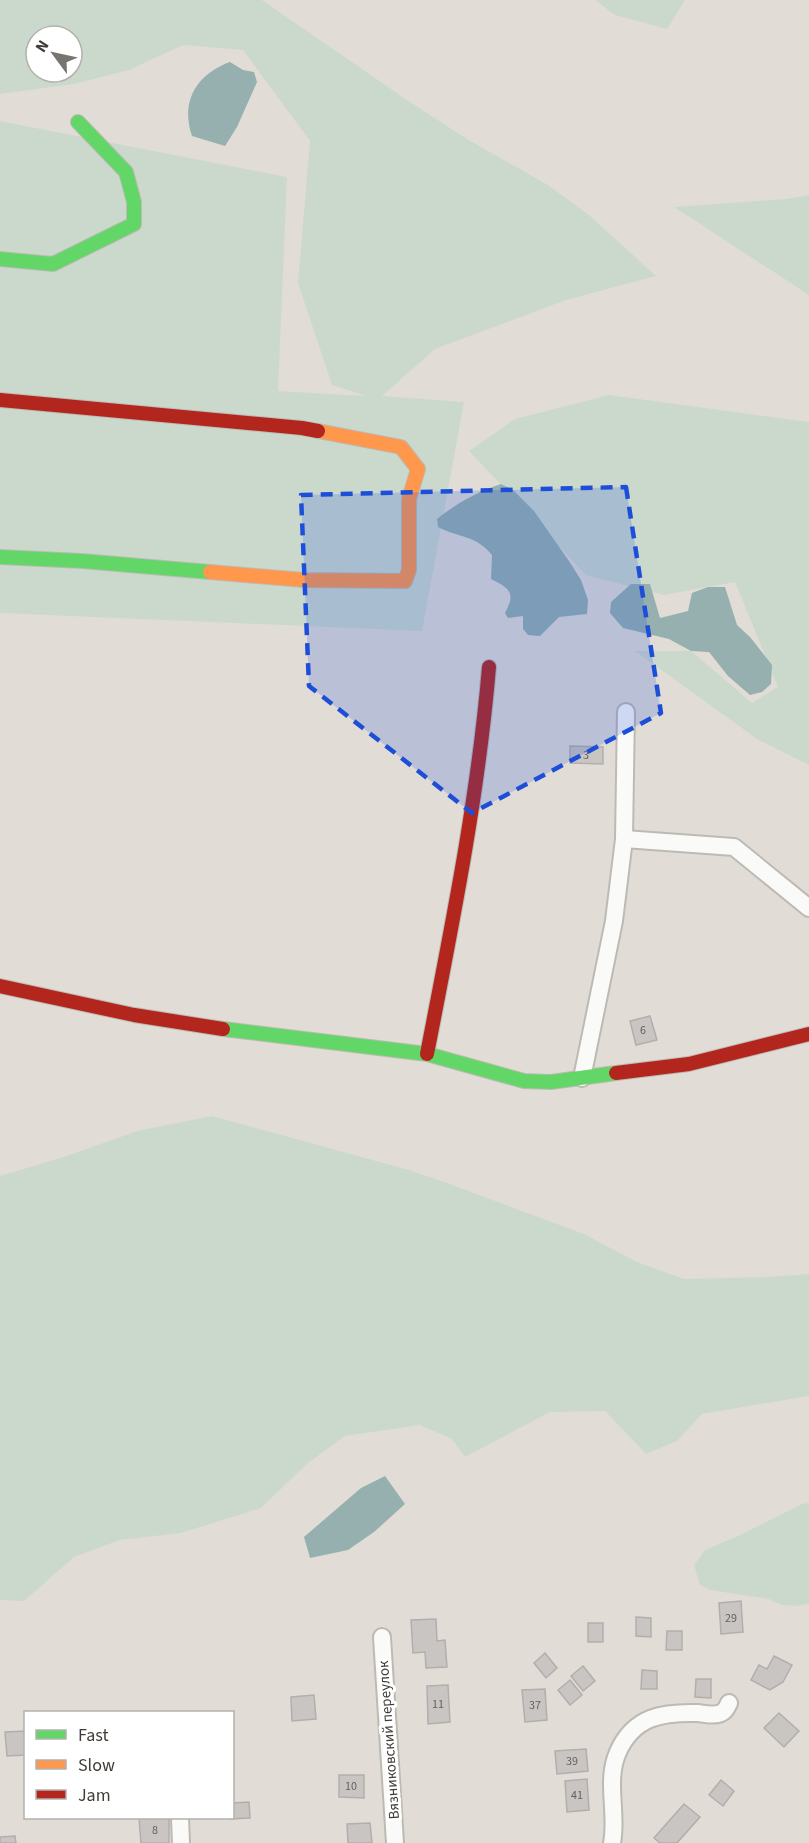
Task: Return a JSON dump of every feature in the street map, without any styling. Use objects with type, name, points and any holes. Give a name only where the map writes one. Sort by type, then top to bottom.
[{"type":"street","points":[[0,259],[53,264],[134,224],[134,202],[126,172],[78,122]]},
{"type":"street","points":[[0,400],[302,428],[401,447],[418,469],[409,499],[409,570],[405,581],[304,580],[82,561],[0,557]]},
{"type":"street","points":[[427,1054],[471,828],[486,714],[489,667]]},
{"type":"street","points":[[582,1078],[614,921],[624,839],[626,712]]},
{"type":"street","points":[[624,839],[734,847],[809,908]]},
{"type":"street","points":[[0,986],[134,1015],[270,1036],[427,1054],[524,1081],[551,1082],[689,1064],[809,1034]]},
{"type":"street","name":"Вязниковский переулок","points":[[382,1637],[396,1843]]},
{"type":"street","points":[[612,1843],[615,1819],[612,1769],[629,1734],[653,1717],[674,1713],[719,1715],[724,1712],[729,1703]]},
{"type":"street","points":[[180,1819],[181,1843]]},
{"type":"highlighted area","points":[[626,487],[661,713],[472,813],[309,686],[301,495]]},
{"type":"green space","points":[[0,0],[262,0],[467,139],[548,185],[589,215],[656,276],[566,300],[435,349],[382,396],[464,402],[422,631],[0,613],[0,121],[287,177],[278,391],[366,396],[332,385],[298,283],[310,141],[243,50],[183,45],[129,70],[84,81],[84,24],[24,24],[24,84],[74,84],[0,94]]},
{"type":"green space","points":[[595,0],[685,0],[667,29],[615,15]]},
{"type":"green space","points":[[809,195],[809,295],[674,207],[786,199]]},
{"type":"green space","points":[[609,395],[809,422],[809,765],[757,739],[635,651],[691,651],[752,703],[778,687],[735,582],[664,595],[586,575],[469,451],[515,419]]},
{"type":"green space","points":[[212,1116],[409,1170],[450,1184],[584,1234],[637,1262],[684,1279],[809,1274],[809,1396],[702,1414],[677,1441],[646,1454],[605,1411],[550,1412],[465,1457],[452,1439],[420,1425],[345,1436],[308,1463],[261,1508],[181,1533],[120,1540],[74,1557],[24,1601],[0,1600],[0,1176],[64,1157],[137,1131]]},
{"type":"green space","points":[[809,1503],[809,1603],[799,1606],[781,1605],[769,1599],[710,1590],[700,1585],[694,1565],[705,1550],[802,1504]]},
{"type":"water","points":[[230,62],[243,70],[254,72],[257,82],[237,127],[225,146],[192,136],[188,111],[194,90],[200,81],[218,67]]},
{"type":"water","points":[[501,484],[513,490],[534,511],[581,580],[588,600],[587,614],[559,617],[540,636],[528,635],[523,629],[523,616],[508,618],[505,613],[510,596],[507,589],[491,579],[492,555],[473,540],[438,527],[437,519],[452,508],[475,494]]},
{"type":"water","points":[[631,584],[650,584],[660,618],[688,611],[692,593],[708,587],[725,587],[737,625],[750,637],[772,665],[771,684],[762,692],[750,695],[728,676],[709,652],[691,651],[669,639],[623,628],[610,613],[611,602]]},
{"type":"water","points":[[385,1476],[405,1504],[374,1532],[348,1550],[310,1558],[304,1537],[361,1488]]},
{"type":"building","points":[[570,746],[603,747],[603,764],[570,763]]},
{"type":"building","points":[[650,1016],[657,1040],[636,1045],[630,1021]]},
{"type":"building","points":[[741,1601],[743,1632],[721,1634],[719,1603]]},
{"type":"building","points":[[636,1617],[651,1618],[651,1637],[636,1636]]},
{"type":"building","points":[[436,1619],[437,1641],[445,1640],[447,1667],[426,1668],[425,1652],[413,1653],[411,1620]]},
{"type":"building","points":[[588,1623],[603,1623],[603,1642],[588,1642]]},
{"type":"building","points":[[667,1631],[682,1631],[682,1650],[666,1650]]},
{"type":"building","points":[[545,1653],[557,1668],[546,1678],[534,1663]]},
{"type":"building","points":[[774,1656],[792,1665],[783,1682],[770,1690],[751,1680],[759,1665],[767,1669]]},
{"type":"building","points":[[583,1666],[595,1681],[583,1691],[571,1676]]},
{"type":"building","points":[[642,1670],[657,1671],[657,1689],[641,1689]]},
{"type":"building","points":[[696,1679],[711,1679],[711,1698],[695,1697]]},
{"type":"building","points":[[570,1680],[582,1695],[570,1705],[558,1690]]},
{"type":"building","points":[[448,1685],[450,1722],[428,1724],[427,1686]]},
{"type":"building","points":[[545,1689],[547,1720],[525,1722],[522,1690]]},
{"type":"building","points":[[314,1695],[316,1719],[292,1721],[291,1697]]},
{"type":"building","points":[[779,1713],[799,1731],[784,1747],[764,1728]]},
{"type":"building","points":[[24,1731],[24,1755],[7,1756],[5,1732]]},
{"type":"building","points":[[586,1749],[588,1771],[557,1774],[555,1751]]},
{"type":"building","points":[[339,1775],[364,1775],[364,1798],[339,1797]]},
{"type":"building","points":[[587,1779],[589,1810],[567,1812],[565,1781]]},
{"type":"building","points":[[721,1780],[734,1791],[723,1806],[709,1795]]},
{"type":"building","points":[[249,1802],[250,1818],[234,1819],[234,1803]]},
{"type":"building","points":[[684,1804],[700,1817],[677,1843],[660,1843],[654,1838]]},
{"type":"building","points":[[139,1819],[169,1819],[169,1843],[141,1843]]},
{"type":"building","points":[[370,1823],[372,1843],[348,1843],[347,1824]]},
{"type":"building","points":[[15,1836],[16,1843],[0,1843],[0,1837]]},
{"type":"traffic: fast","points":[[0,259],[53,264],[134,224],[134,202],[126,172],[78,122]]},
{"type":"traffic: fast","points":[[0,557],[82,561],[210,572]]},
{"type":"traffic: fast","points":[[223,1029],[427,1054],[524,1081],[551,1082],[616,1073]]},
{"type":"traffic: slow","points":[[210,572],[304,580],[405,581],[409,570],[409,499],[418,469],[401,447],[318,431]]},
{"type":"traffic: jam","points":[[0,400],[318,431]]},
{"type":"traffic: jam","points":[[427,1054],[471,813],[489,667]]},
{"type":"traffic: jam","points":[[0,986],[134,1015],[223,1029]]},
{"type":"traffic: jam","points":[[616,1073],[689,1064],[809,1034]]}]
